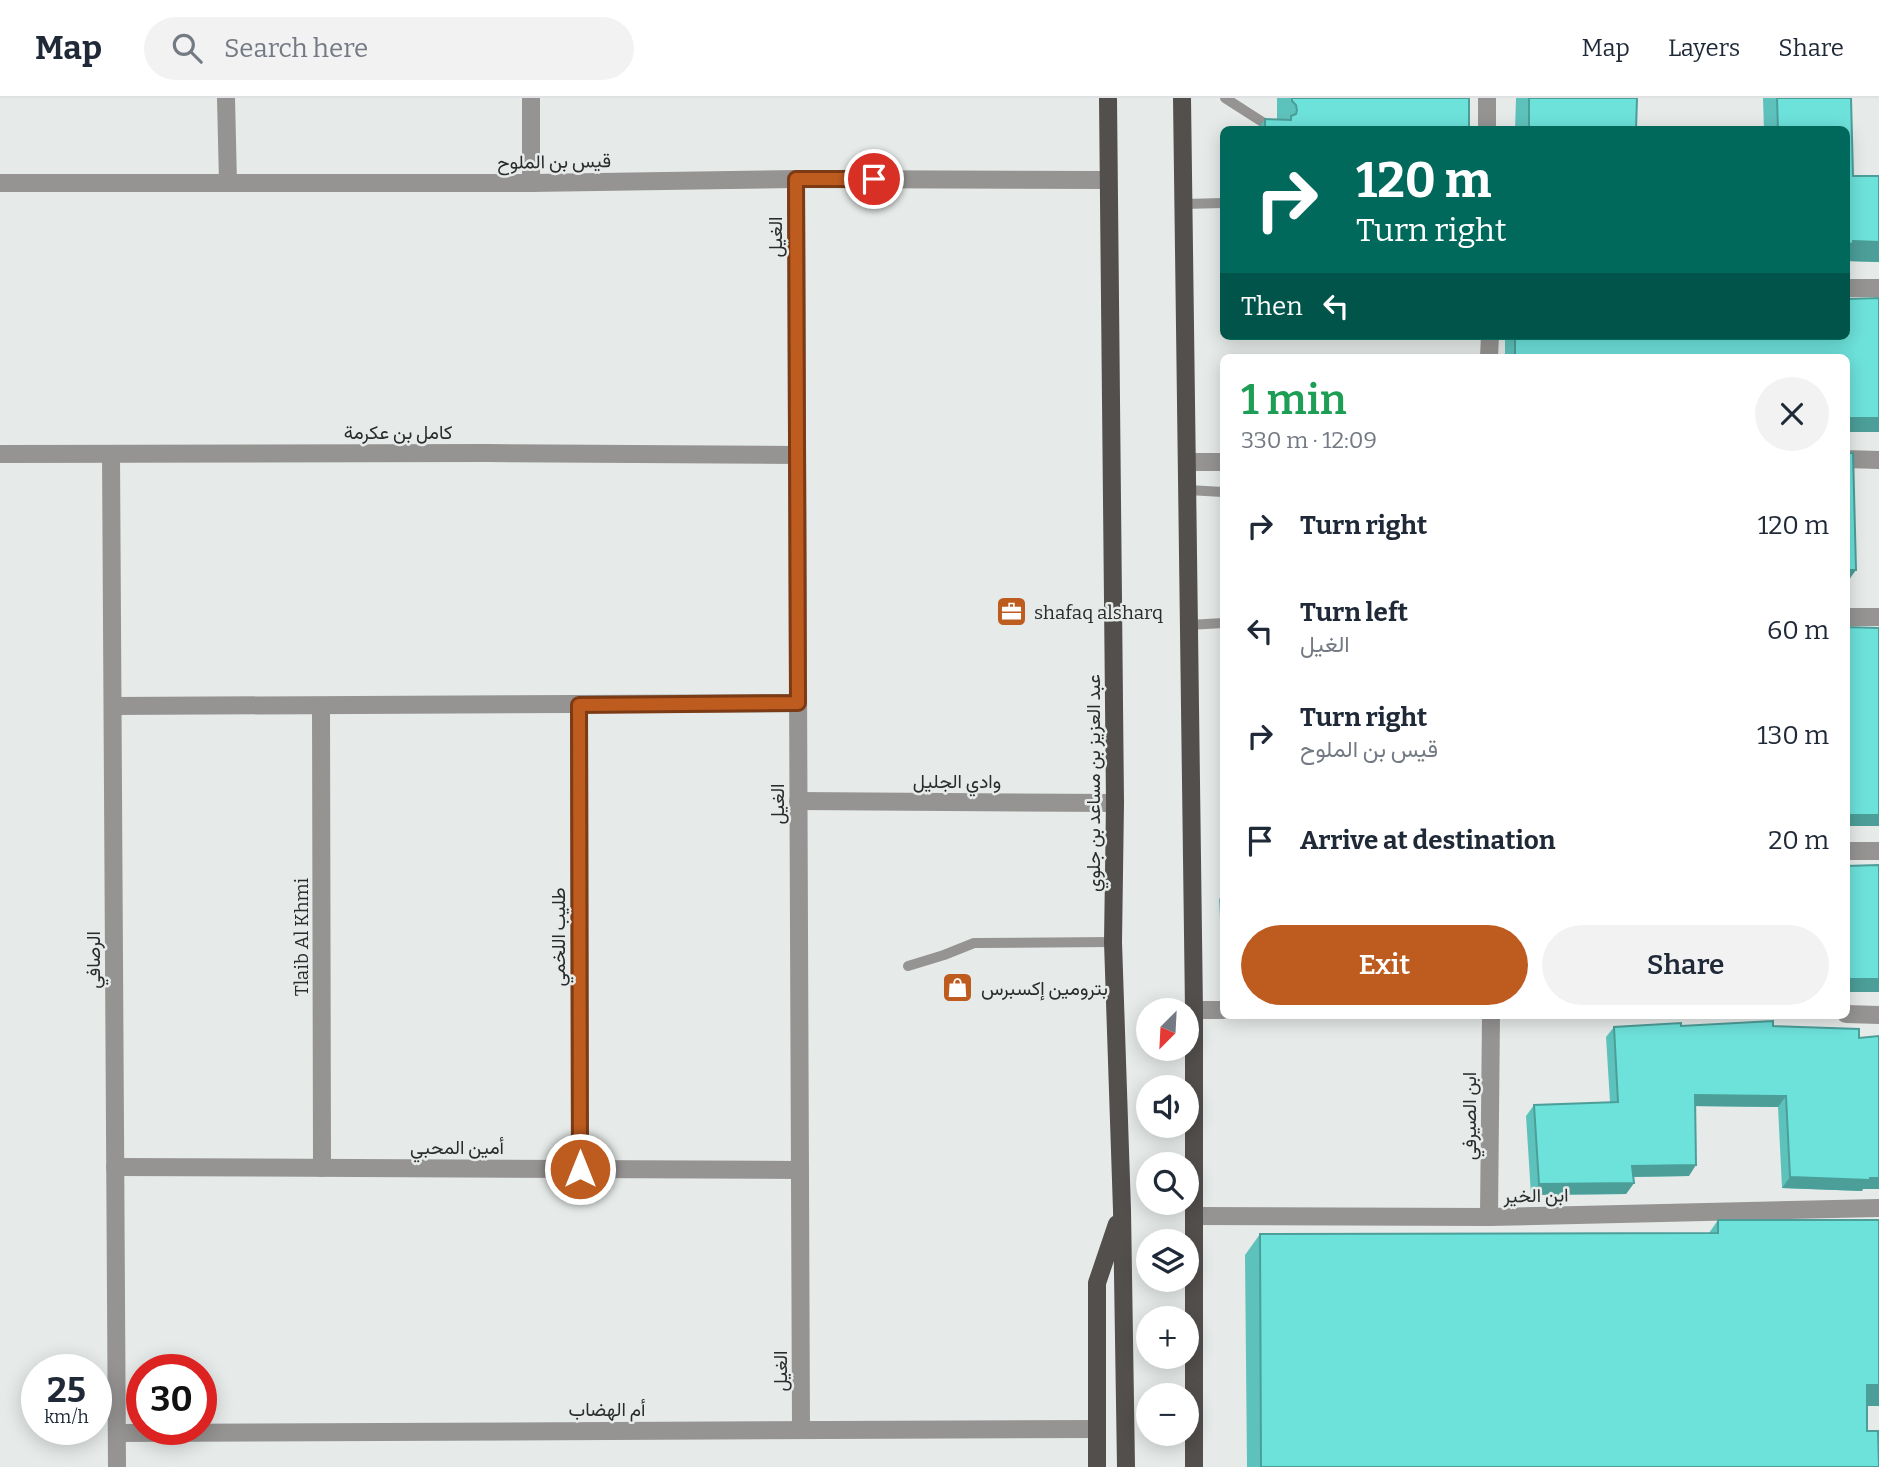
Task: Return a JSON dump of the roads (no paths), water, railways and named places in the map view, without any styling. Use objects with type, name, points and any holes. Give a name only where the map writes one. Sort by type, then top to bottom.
[{"type":"main road","name":"عبد العزيز بن مساعد بن جلوي","points":[[1108,98],[1115,803],[1113,942],[1122,1210],[1126,1467]]},
{"type":"main road","points":[[1182,98],[1194,998]]},
{"type":"main road","points":[[1194,1061],[1194,1467]]},
{"type":"main road","points":[[1097,1467],[1097,1283],[1122,1210]]},
{"type":"street","points":[[226,98],[228,183]]},
{"type":"street","points":[[531,98],[531,183]]},
{"type":"street","points":[[1487,98],[1487,126]]},
{"type":"street","name":"الغيل","points":[[796,179],[801,1429]]},
{"type":"street","name":"قيس بن الملوح","points":[[0,183],[1108,180]]},
{"type":"street","points":[[1850,288],[1879,288]]},
{"type":"street","name":"كامل بن عكرمة","points":[[0,454],[797,455]]},
{"type":"street","name":"الرصافي","points":[[111,454],[117,1467]]},
{"type":"street","points":[[1850,459],[1879,460]]},
{"type":"street","points":[[1187,462],[1220,462]]},
{"type":"street","points":[[1850,617],[1879,617]]},
{"type":"street","points":[[113,706],[798,703]]},
{"type":"street","name":"طليب اللخمي","points":[[579,705],[580,1169]]},
{"type":"street","name":"Tlaib Al Khmi","points":[[321,706],[323,1168]]},
{"type":"street","name":"وادي الجليل","points":[[798,802],[1115,803]]},
{"type":"street","points":[[1850,851],[1879,851]]},
{"type":"street","points":[[1199,1010],[1220,1010]]},
{"type":"street","points":[[1850,1014],[1879,1015]]},
{"type":"street","name":"ابن الصيرفي","points":[[1489,1217],[1491,1019]]},
{"type":"street","name":"أمين المحبي","points":[[115,1167],[800,1170]]},
{"type":"street","name":"ابن الخير","points":[[1194,1216],[1489,1217],[1879,1208]]},
{"type":"street","name":"أم الهضاب","points":[[117,1433],[1097,1429]]},
{"type":"lane","points":[[1225,98],[1269,126]]},
{"type":"lane","points":[[1184,204],[1220,203]]},
{"type":"lane","points":[[1188,490],[1220,492]]},
{"type":"lane","points":[[1189,625],[1220,623]]},
{"type":"lane","points":[[908,966],[974,943],[1113,942]]},
{"type":"place","name":"shafaq alsharq","points":[[1011,612]]},
{"type":"place","name":"بترومين إكسبرس","points":[[958,988]]}]
